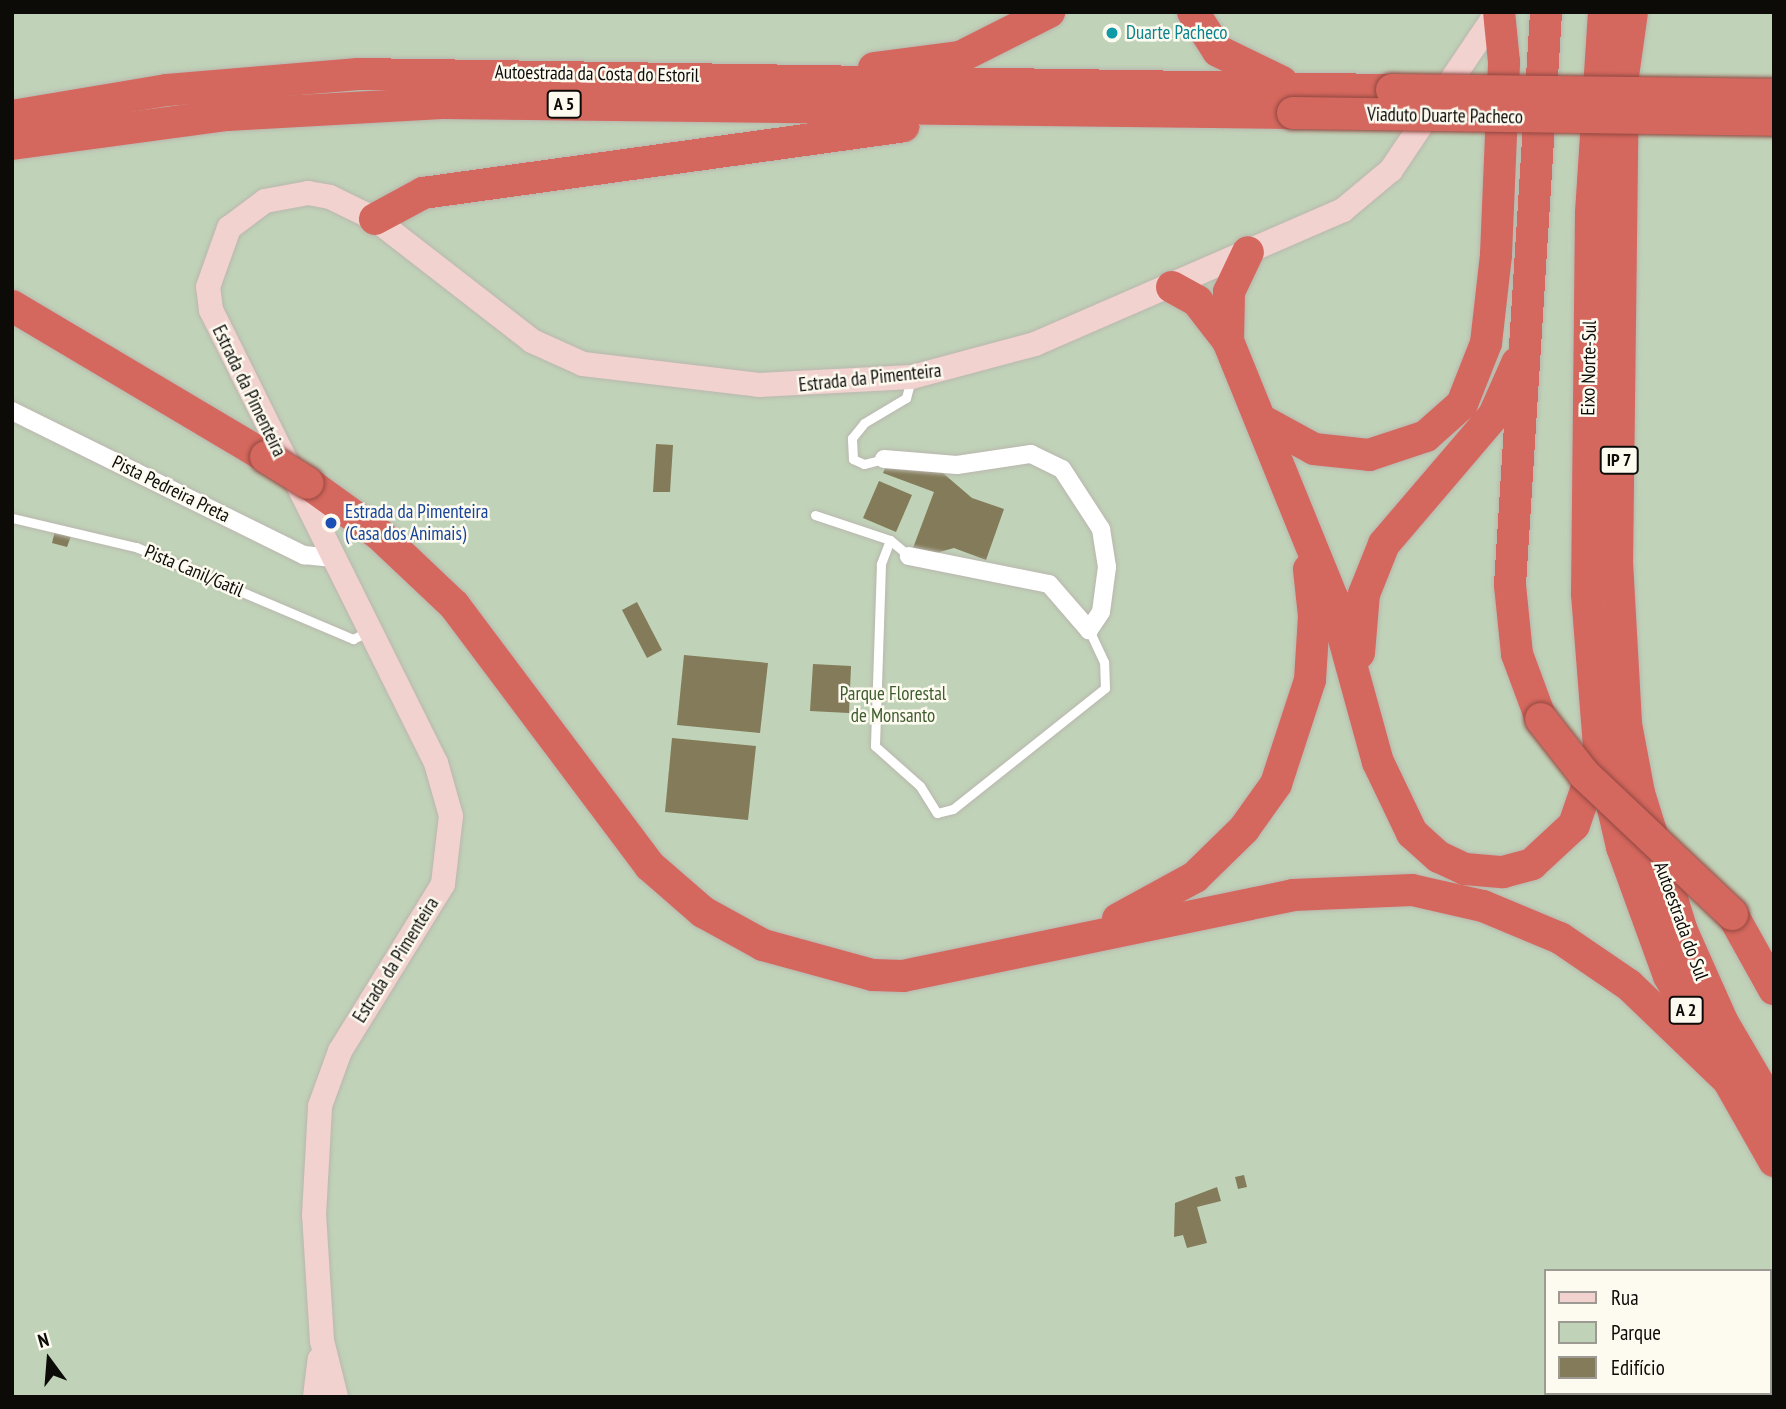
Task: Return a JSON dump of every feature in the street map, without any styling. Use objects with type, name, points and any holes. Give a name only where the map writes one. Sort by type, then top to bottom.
[{"type":"highway","points":[[755,75],[960,57],[1049,12]]},
{"type":"highway","points":[[1193,12],[1203,34],[1233,62],[1306,97]]},
{"type":"highway","points":[[1546,12],[1511,609],[1517,654],[1541,719],[1584,774],[1731,914],[1774,989]]},
{"type":"highway","name":"Eixo Norte-Sul","points":[[1604,12],[1591,214],[1587,594],[1599,748],[1622,847]]},
{"type":"highway","name":"Eixo Norte-Sul","points":[[1632,12],[1623,66],[1619,631],[1630,747],[1652,840]]},
{"type":"highway","points":[[1261,420],[1314,449],[1368,455],[1426,436],[1462,404],[1481,361],[1494,281],[1499,17]]},
{"type":"highway","name":"Autoestrada da Costa do Estoril","points":[[12,116],[167,90],[358,74],[755,75],[897,85],[1184,90]]},
{"type":"highway","name":"Viaduto Duarte Pacheco","points":[[1184,90],[1774,120]]},
{"type":"highway","name":"Viaduto Duarte Pacheco","points":[[1117,111],[1306,97],[1774,95]]},
{"type":"highway","name":"Autoestrada da Costa do Estoril","points":[[12,144],[227,115],[376,105],[1117,111]]},
{"type":"highway","points":[[374,219],[423,193],[707,148],[942,122],[1117,111]]},
{"type":"highway","points":[[1228,341],[1228,292],[1248,252]]},
{"type":"highway","points":[[1172,287],[1197,301],[1228,341],[1298,512],[1359,685],[1399,815],[1425,847],[1465,869],[1520,869],[1556,848],[1581,809],[1599,748]]},
{"type":"highway","points":[[12,306],[266,457],[346,509],[478,632],[627,838],[676,891],[763,945],[873,975],[929,973],[1293,895],[1412,890],[1483,906],[1560,938],[1652,1004],[1727,1079]]},
{"type":"highway","points":[[1359,685],[1360,614],[1374,564],[1402,519],[1494,415],[1530,319]]},
{"type":"highway","points":[[844,967],[937,962],[1069,935],[1167,897],[1221,854],[1276,784],[1303,712],[1314,616],[1298,512]]},
{"type":"highway","name":"Autoestrada do Sul","points":[[1652,840],[1705,986],[1774,1111]]},
{"type":"highway","name":"Autoestrada do Sul","points":[[1622,847],[1669,976],[1774,1161]]},
{"type":"main road","name":"Estrada da Pimenteira","points":[[335,1397],[322,1341],[314,1203],[320,1106],[340,1051],[443,884],[452,840],[436,763],[219,330],[208,287],[229,228],[265,201],[319,194],[374,219],[532,341],[583,364],[759,385],[912,377],[1000,358],[1172,287],[1343,210],[1391,170],[1499,17]]},
{"type":"main road","name":"Estrada da Pimenteira","points":[[315,1397],[322,1341]]},
{"type":"street","name":"Pista Pedreira Preta","points":[[12,411],[304,555],[331,558]]},
{"type":"street","points":[[884,459],[957,465],[1031,454],[1062,469],[1101,529],[1106,587],[1089,629],[1049,584],[908,556]]},
{"type":"lane","points":[[884,459],[864,464],[853,459],[852,438],[864,423],[906,398],[912,377]]},
{"type":"lane","points":[[815,515],[890,540],[908,556]]},
{"type":"lane","name":"Pista Canil/Gatil","points":[[12,518],[136,547],[353,639],[369,631]]},
{"type":"lane","points":[[890,540],[881,564],[875,746],[920,786],[937,813],[953,808],[1105,688],[1104,662],[1089,629]]},
{"type":"green space","name":"Parque Florestal de Monsanto","points":[[12,12],[1774,12],[1774,1397],[12,1397]]},
{"type":"building","points":[[656,444],[673,445],[670,492],[653,492]]},
{"type":"building","points":[[930,462],[972,498],[1004,509],[986,560],[954,548],[936,553],[913,548],[934,492],[883,473],[887,464]]},
{"type":"building","points":[[879,481],[912,495],[896,532],[863,518]]},
{"type":"building","points":[[55,531],[71,536],[67,547],[52,543]]},
{"type":"building","points":[[637,602],[662,650],[647,658],[622,610]]},
{"type":"building","points":[[684,655],[768,663],[760,733],[677,725]]},
{"type":"building","points":[[813,664],[851,666],[849,713],[810,711]]},
{"type":"building","points":[[672,738],[756,746],[748,820],[665,812]]},
{"type":"building","points":[[1244,1175],[1247,1187],[1238,1189],[1235,1177]]},
{"type":"building","points":[[1217,1187],[1221,1201],[1197,1207],[1207,1243],[1187,1248],[1183,1235],[1174,1237],[1175,1203]]},
{"type":"place","name":"Duarte Pacheco","points":[[1112,33]]},
{"type":"place","name":"Estrada da Pimenteira (Casa dos Animais)","points":[[331,523]]}]
